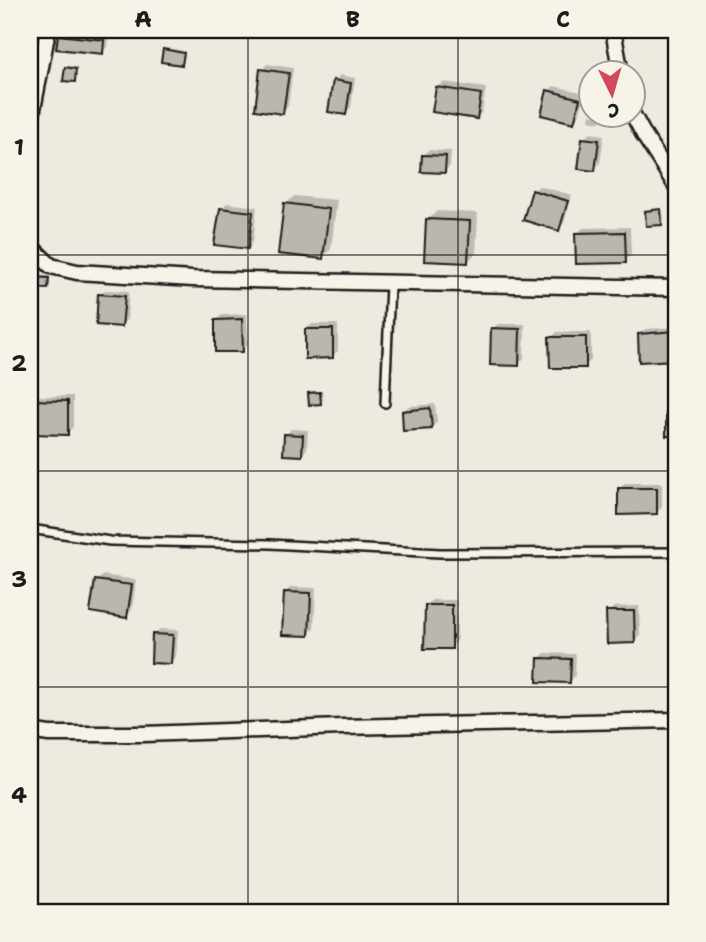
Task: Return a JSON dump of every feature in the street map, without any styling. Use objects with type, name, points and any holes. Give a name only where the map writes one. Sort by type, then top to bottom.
[{"type":"street","points":[[30,125],[48,30]]},
{"type":"street","points":[[613,30],[618,60]]},
{"type":"street","points":[[641,130],[676,186]]},
{"type":"street","points":[[30,246],[51,266],[77,272],[193,279],[676,288]]},
{"type":"street","points":[[30,731],[49,734],[144,734],[329,727],[676,720]]},
{"type":"lane","points":[[385,403],[390,284]]},
{"type":"lane","points":[[30,528],[110,541],[270,544],[440,553],[676,552]]},
{"type":"building","points":[[58,35],[104,40],[103,54],[56,49]]},
{"type":"building","points":[[163,49],[184,53],[182,65],[161,62]]},
{"type":"building","points":[[65,67],[76,69],[75,82],[63,81]]},
{"type":"building","points":[[260,69],[289,73],[283,114],[255,110]]},
{"type":"building","points":[[333,80],[351,83],[346,115],[328,112]]},
{"type":"building","points":[[436,87],[481,94],[477,119],[432,112]]},
{"type":"building","points":[[547,90],[576,98],[574,123],[541,115]]},
{"type":"building","points":[[582,138],[599,140],[595,171],[578,169]]},
{"type":"building","points":[[422,155],[446,156],[445,173],[421,172]]},
{"type":"building","points":[[532,190],[568,201],[559,231],[523,220]]},
{"type":"building","points":[[284,203],[329,209],[323,259],[278,254]]},
{"type":"building","points":[[220,208],[253,212],[248,249],[214,245]]},
{"type":"building","points":[[661,209],[662,225],[646,226],[645,211]]},
{"type":"building","points":[[426,219],[470,221],[468,263],[424,261]]},
{"type":"building","points":[[625,232],[626,263],[576,264],[575,233]]},
{"type":"building","points":[[31,277],[49,278],[48,289],[30,288]]},
{"type":"building","points":[[98,294],[125,296],[122,327],[96,325]]},
{"type":"building","points":[[242,319],[243,352],[215,352],[215,320]]},
{"type":"building","points":[[491,328],[520,329],[519,366],[490,365]]},
{"type":"building","points":[[305,329],[333,329],[333,358],[305,359]]},
{"type":"building","points":[[676,331],[676,360],[639,362],[638,334]]},
{"type":"building","points":[[549,337],[586,337],[586,368],[550,368]]},
{"type":"building","points":[[320,392],[321,404],[309,405],[308,393]]},
{"type":"building","points":[[30,400],[68,401],[68,435],[30,434]]},
{"type":"building","points":[[666,405],[676,405],[676,436],[666,436]]},
{"type":"building","points":[[430,408],[432,429],[403,431],[402,411]]},
{"type":"building","points":[[284,434],[303,435],[302,456],[283,455]]},
{"type":"building","points":[[618,488],[657,488],[657,514],[618,515]]},
{"type":"building","points":[[95,580],[132,585],[127,618],[90,612]]},
{"type":"building","points":[[284,592],[311,593],[309,636],[282,635]]},
{"type":"building","points":[[425,605],[452,605],[452,649],[424,649]]},
{"type":"building","points":[[606,611],[634,611],[635,643],[607,644]]},
{"type":"building","points":[[152,634],[173,635],[171,664],[151,663]]},
{"type":"building","points":[[538,658],[571,659],[570,683],[537,682]]}]
